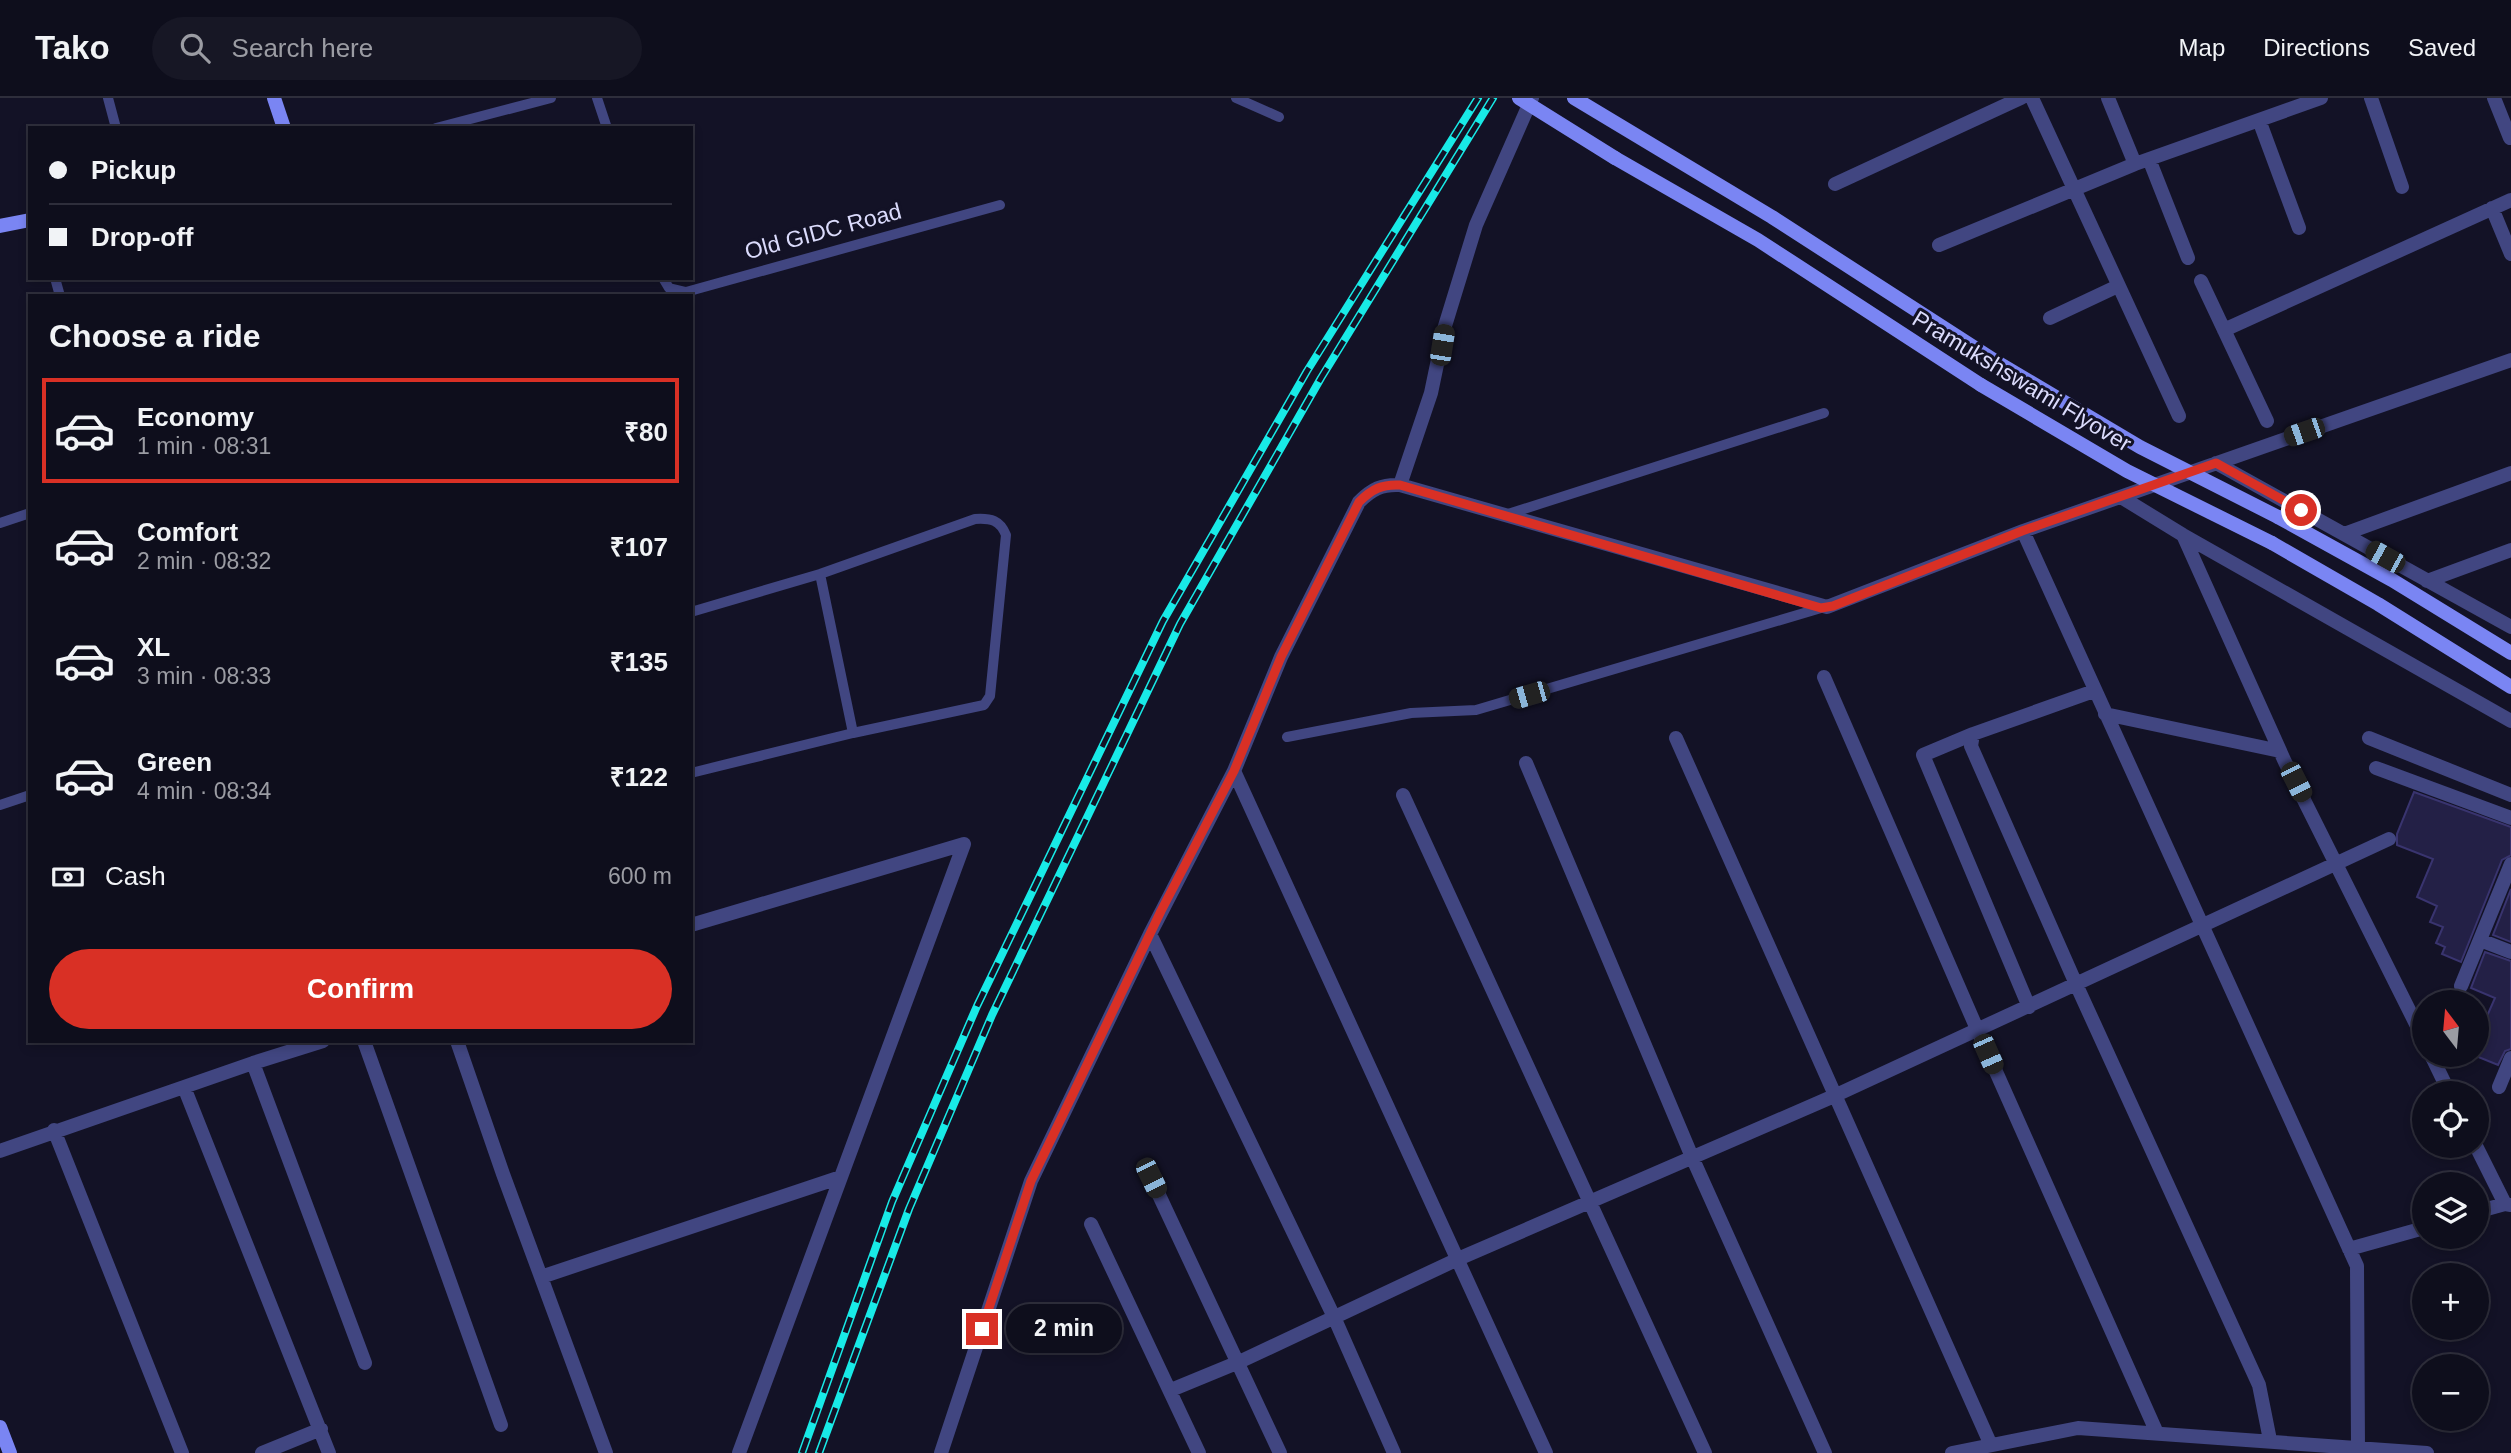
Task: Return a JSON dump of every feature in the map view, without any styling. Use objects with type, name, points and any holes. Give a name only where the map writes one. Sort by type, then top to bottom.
[{"type":"main road","points":[[274,98],[283,126]]},
{"type":"main road","name":"Pramukshswami Flyover","points":[[1519,98],[1615,158],[1758,240],[1873,317],[2018,408],[2127,471],[2272,542],[2511,687]]},
{"type":"main road","name":"Pramukshswami Flyover","points":[[1574,98],[1772,217],[2032,385],[2140,447],[2215,483],[2335,548],[2511,653]]},
{"type":"main road","points":[[0,226],[28,220]]},
{"type":"main road","points":[[0,1427],[10,1453]]},
{"type":"street","points":[[1400,485],[1431,393],[1445,326],[1476,225],[1532,98]]},
{"type":"street","points":[[1835,184],[2021,98]]},
{"type":"street","points":[[2032,98],[2179,416]]},
{"type":"street","points":[[2108,98],[2142,161],[2188,258]]},
{"type":"street","points":[[1939,245],[2075,191],[2142,161],[2321,98]]},
{"type":"street","points":[[2371,98],[2402,187]]},
{"type":"street","points":[[2494,98],[2510,138]]},
{"type":"street","points":[[2259,120],[2299,228]]},
{"type":"street","points":[[2224,330],[2511,200]]},
{"type":"street","points":[[2492,208],[2511,254]]},
{"type":"street","points":[[2202,281],[2267,421]]},
{"type":"street","points":[[2050,318],[2118,286]]},
{"type":"street","points":[[941,1453],[1031,1181],[1150,934],[1234,771],[1281,657],[1359,502],[1379,486],[1400,485],[1821,608],[1833,606],[2022,531],[2511,360]]},
{"type":"street","points":[[2216,463],[2511,627]]},
{"type":"street","points":[[2344,534],[2511,473]]},
{"type":"street","points":[[2121,497],[2511,721]]},
{"type":"street","points":[[2022,531],[2350,1249],[2358,1274],[2358,1446]]},
{"type":"street","points":[[2183,535],[2280,751],[2412,1016]]},
{"type":"street","points":[[2427,581],[2511,550]]},
{"type":"street","points":[[1824,677],[2157,1433]]},
{"type":"street","points":[[2029,1007],[1923,755],[1973,734],[2094,691]]},
{"type":"street","points":[[2105,713],[2280,751]]},
{"type":"street","points":[[1973,734],[1973,754],[2259,1385],[2270,1440]]},
{"type":"street","points":[[1676,738],[1990,1443]]},
{"type":"street","points":[[2368,738],[2511,795]]},
{"type":"street","points":[[1525,763],[1692,1157],[1825,1453]]},
{"type":"street","points":[[2376,768],[2511,818]]},
{"type":"street","points":[[1234,771],[1546,1453]]},
{"type":"street","points":[[1403,795],[1705,1453]]},
{"type":"street","points":[[1171,1390],[1239,1362],[1458,1259],[1834,1096],[2389,839]]},
{"type":"street","points":[[693,924],[964,844],[739,1453]]},
{"type":"street","points":[[2461,986],[2511,864]]},
{"type":"street","points":[[1150,934],[1334,1317],[1394,1453]]},
{"type":"street","points":[[2480,940],[2511,953]]},
{"type":"street","points":[[0,1151],[54,1130],[317,1043]]},
{"type":"street","points":[[365,1043],[501,1425]]},
{"type":"street","points":[[458,1043],[606,1453]]},
{"type":"street","points":[[2499,1087],[2511,1058]]},
{"type":"street","points":[[253,1063],[365,1363]]},
{"type":"street","points":[[184,1087],[329,1453]]},
{"type":"street","points":[[54,1130],[182,1453]]},
{"type":"street","points":[[2483,1158],[2508,1205],[2489,1209]]},
{"type":"street","points":[[541,1278],[841,1177]]},
{"type":"street","points":[[1151,1178],[1280,1453]]},
{"type":"street","points":[[1091,1223],[1199,1453]]},
{"type":"street","points":[[2350,1249],[2412,1231]]},
{"type":"street","points":[[1952,1453],[1990,1443],[2078,1427],[2427,1453]]},
{"type":"street","points":[[262,1453],[321,1429]]},
{"type":"lane","points":[[108,98],[115,126]]},
{"type":"lane","points":[[444,126],[551,98]]},
{"type":"lane","points":[[597,98],[606,126]]},
{"type":"lane","points":[[1236,98],[1279,117]]},
{"type":"lane","name":"Old GIDC Road","points":[[664,280],[670,288],[686,292],[1000,205]]},
{"type":"lane","points":[[1505,515],[1824,413]]},
{"type":"lane","points":[[0,523],[28,514]]},
{"type":"lane","points":[[693,611],[820,574],[975,519],[996,521],[1002,526],[1006,536],[988,701],[977,708],[853,733],[693,773]]},
{"type":"lane","points":[[820,574],[853,733]]},
{"type":"lane","points":[[1287,737],[1411,713],[1476,710],[1821,608]]},
{"type":"lane","points":[[0,804],[28,796]]},
{"type":"building","points":[[2414,792],[2511,827],[2511,855],[2502,860],[2461,962],[2442,954],[2445,947],[2436,943],[2443,927],[2430,922],[2437,906],[2417,897],[2433,859],[2397,845],[2397,834]]},
{"type":"building","points":[[2511,889],[2511,942],[2493,935]]},
{"type":"building","points":[[2485,952],[2511,961],[2511,1049],[2505,1051],[2498,1065],[2489,1061],[2489,1012],[2495,998],[2489,996],[2489,990],[2471,988]]},
{"type":"railway","points":[[802,1453],[892,1202],[977,1006],[1163,621],[1307,371],[1478,98]]},
{"type":"railway","points":[[819,1453],[909,1209],[992,1015],[1180,624],[1321,378],[1493,98]]},
{"type":"route","points":[[982,1329],[1031,1181],[1206,820],[1234,771],[1281,657],[1359,502],[1369,492],[1379,486],[1400,485],[1821,608],[1833,606],[2022,531],[2216,463],[2301,510]]}]
